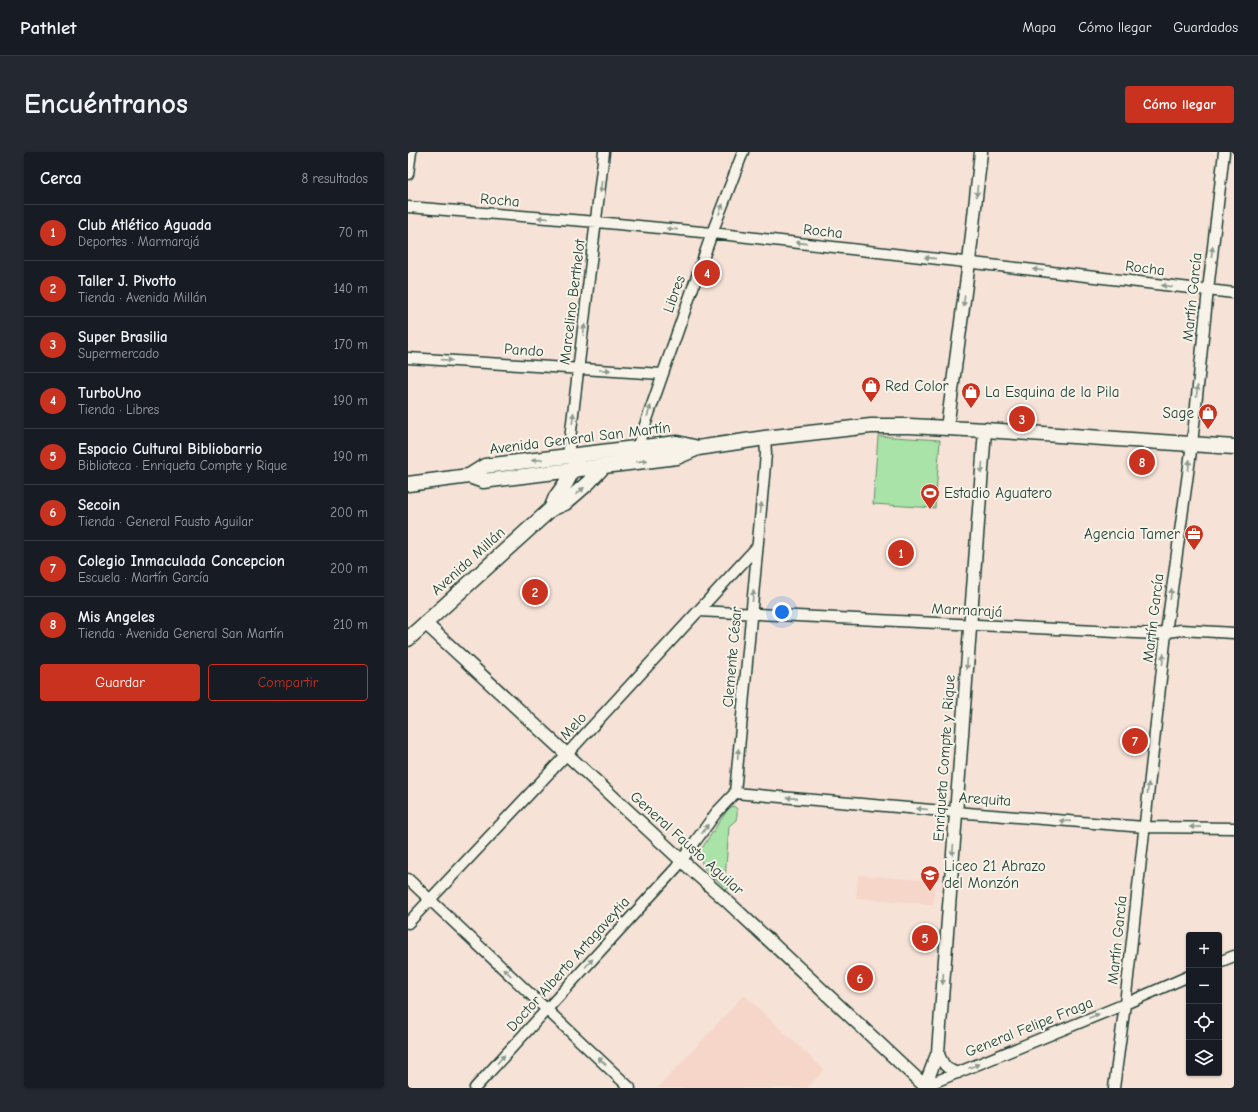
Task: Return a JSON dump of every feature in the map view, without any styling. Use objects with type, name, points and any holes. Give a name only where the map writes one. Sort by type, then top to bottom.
[{"type":"main road","name":"Avenida General San Martín","points":[[469,476],[483,481],[677,457],[698,448],[765,438],[871,426],[985,430],[1234,447]]},
{"type":"main road","name":"Avenida General San Martín","points":[[408,484],[469,476],[485,466],[677,443],[698,448]]},
{"type":"main road","name":"Avenida Millán","points":[[551,509],[556,497],[566,483],[572,470],[574,456]]},
{"type":"main road","name":"Avenida Millán","points":[[408,639],[551,509],[565,504],[604,466]]},
{"type":"street","points":[[408,174],[410,152]]},
{"type":"street","name":"Marcelino Berthelot","points":[[574,456],[579,369],[604,152]]},
{"type":"street","name":"Libres","points":[[637,448],[712,233],[743,152]]},
{"type":"street","points":[[947,428],[969,262],[981,152]]},
{"type":"street","name":"Martín García","points":[[1114,1088],[1125,1004],[1166,632],[1192,444],[1224,152]]},
{"type":"street","name":"Rocha","points":[[408,207],[712,233],[1234,294]]},
{"type":"street","name":"Pando","points":[[408,358],[662,374]]},
{"type":"street","name":"Enriqueta Compte y Rique","points":[[925,1087],[938,1052],[985,430]]},
{"type":"street","name":"Clemente César","points":[[735,793],[766,454],[765,438]]},
{"type":"street","name":"Melo","points":[[408,923],[567,754],[758,547]]},
{"type":"street","name":"Marmarajá","points":[[698,611],[1156,634],[1181,630],[1234,634]]},
{"type":"street","name":"General Fausto Aguilar","points":[[425,623],[729,903],[925,1087]]},
{"type":"street","points":[[682,861],[716,813],[735,793]]},
{"type":"street","name":"Arequita","points":[[735,793],[1144,827],[1234,828]]},
{"type":"street","name":"Doctor Alberto Artagaveytia","points":[[475,1088],[682,861]]},
{"type":"street","points":[[408,878],[630,1088]]},
{"type":"street","points":[[1222,961],[1234,956]]},
{"type":"street","name":"General Felipe Fraga","points":[[925,1087],[1186,977]]},
{"type":"street","points":[[938,1052],[941,1060],[947,1068],[958,1073]]},
{"type":"shaded area","points":[[858,875],[935,881],[933,904],[856,898]]},
{"type":"shaded area","points":[[744,995],[824,1070],[807,1088],[658,1088]]},
{"type":"green space","points":[[878,436],[940,440],[935,508],[873,504]]},
{"type":"green space","points":[[733,806],[736,808],[737,813],[736,820],[729,826],[725,880],[730,885],[727,890],[703,867],[700,851],[728,809]]},
{"type":"place","name":"TurboUno","points":[[707,273]]},
{"type":"place","name":"Red Color","points":[[871,403]]},
{"type":"place","name":"La Esquina de la Pila","points":[[971,409]]},
{"type":"place","name":"Super Brasilia","points":[[1022,419]]},
{"type":"place","name":"Sage","points":[[1208,430]]},
{"type":"place","name":"Mis Angeles","points":[[1142,462]]},
{"type":"place","name":"Estadio Aguatero","points":[[930,510]]},
{"type":"place","name":"Agencia Tamer","points":[[1194,551]]},
{"type":"place","name":"Club Atlético Aguada","points":[[901,553]]},
{"type":"place","name":"Taller J. Pivotto","points":[[535,592]]},
{"type":"place","name":"Colegio Inmaculada Concepcion","points":[[1135,741]]},
{"type":"place","name":"Liceo 21 Abrazo del Monzón","points":[[930,892]]},
{"type":"place","name":"Espacio Cultural Bibliobarrio","points":[[925,938]]},
{"type":"place","name":"Secoin","points":[[860,978]]}]
